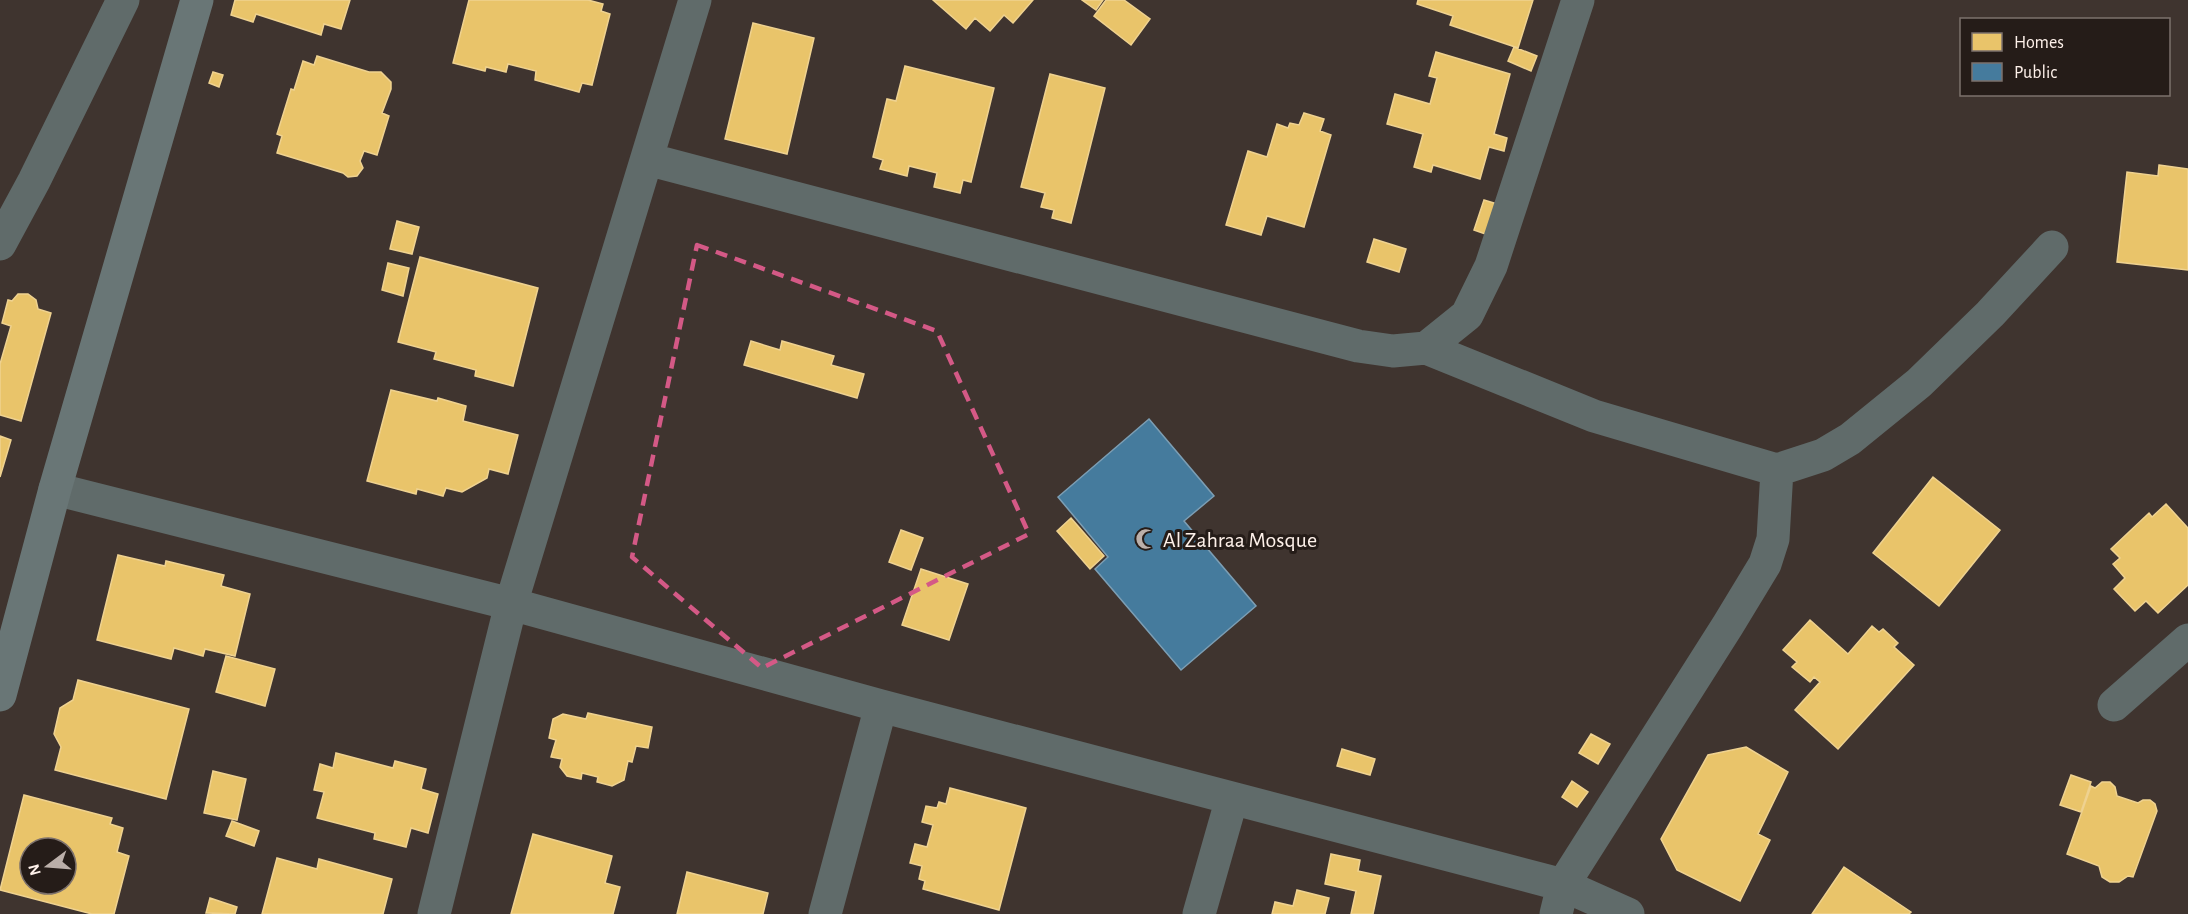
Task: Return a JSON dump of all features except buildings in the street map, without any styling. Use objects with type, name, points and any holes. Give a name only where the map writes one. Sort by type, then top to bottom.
[{"type":"street","points":[[0,244],[123,0]]},
{"type":"street","points":[[0,695],[55,489],[197,0]]},
{"type":"street","points":[[434,914],[511,604],[694,0]]},
{"type":"street","points":[[1426,348],[1467,315],[1491,266],[1578,0]]},
{"type":"street","points":[[647,159],[1358,346],[1393,351],[1426,348],[1594,416],[1777,470],[1823,455],[1850,440],[1918,383],[1990,314],[2052,248]]},
{"type":"street","points":[[1560,900],[1765,564],[1773,539],[1777,470]]},
{"type":"street","points":[[55,489],[511,604],[881,706],[1232,798],[1560,900],[1628,914]]},
{"type":"street","points":[[2114,705],[2188,640]]},
{"type":"street","points":[[825,914],[881,706]]},
{"type":"street","points":[[1199,914],[1232,798]]},
{"type":"highlighted area","points":[[697,245],[937,331],[1029,534],[762,668],[632,557]]},
{"type":"place","name":"Al Zahraa Mosque","points":[[1146,539]]}]
